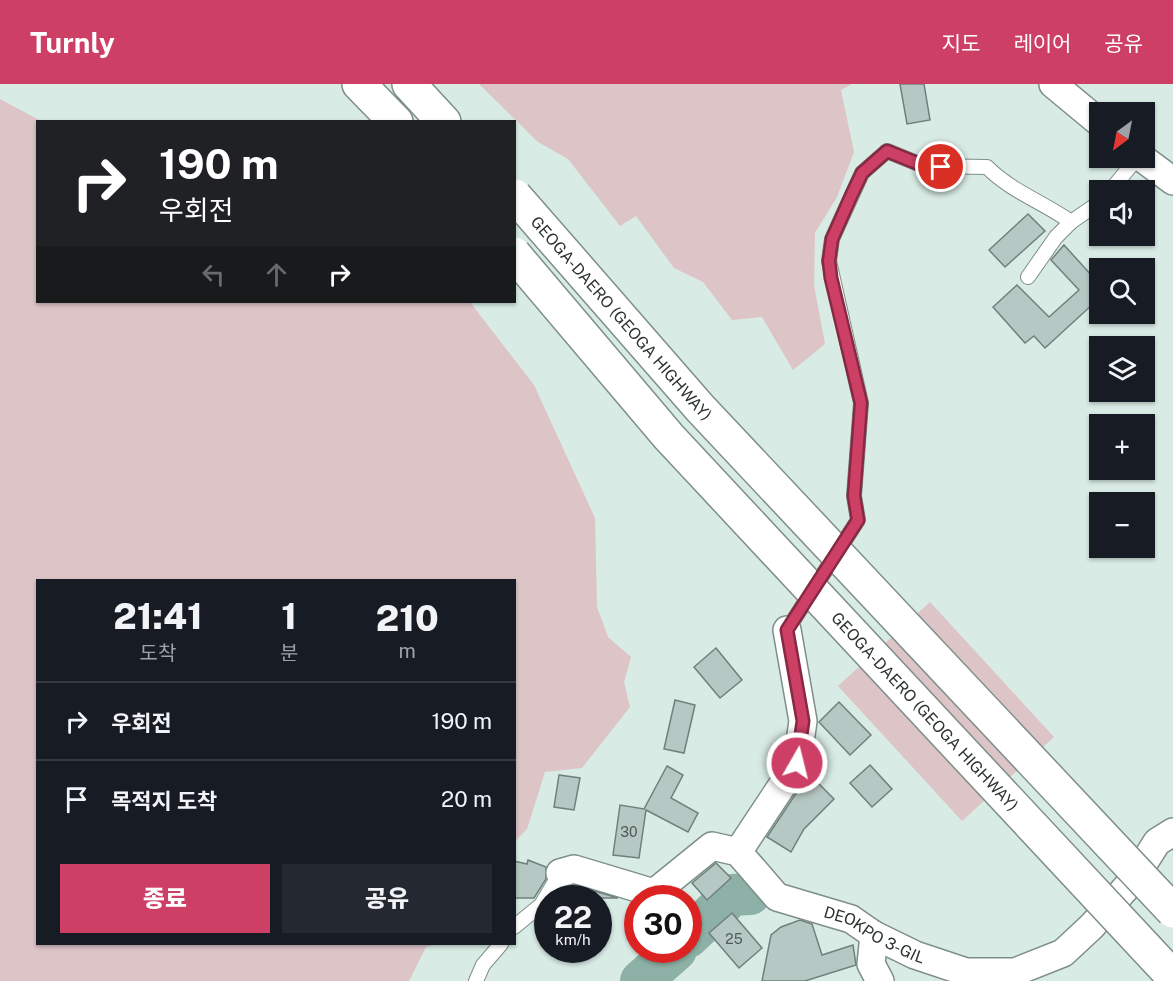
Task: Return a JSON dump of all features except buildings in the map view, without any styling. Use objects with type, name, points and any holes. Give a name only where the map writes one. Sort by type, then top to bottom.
[{"type":"highway","points":[[359,84],[394,120]]},
{"type":"highway","points":[[409,84],[442,120]]},
{"type":"highway","name":"GEOGA-DAERO (GEOGA HIGHWAY)","points":[[516,197],[700,408],[1173,911]]},
{"type":"highway","name":"GEOGA-DAERO (GEOGA HIGHWAY)","points":[[516,256],[669,437],[1173,977]]},
{"type":"street","points":[[1053,84],[1089,114]]},
{"type":"street","points":[[1155,168],[1173,181]]},
{"type":"street","points":[[560,873],[574,869],[654,893],[712,846],[738,852],[797,763],[803,721],[787,630]]},
{"type":"street","name":"DEOKPO 3-GIL","points":[[738,852],[777,897],[851,919],[874,935],[915,955],[966,972],[1015,972],[1063,953],[1092,926],[1133,880],[1157,842],[1173,832]]},
{"type":"street","points":[[874,935],[871,964],[880,981]]},
{"type":"lane","points":[[787,630],[858,520],[854,496],[861,403],[829,261],[832,239],[862,173],[887,151],[924,166],[987,167],[1004,184],[1050,207],[1071,222]]},
{"type":"lane","points":[[1119,180],[1129,168]]},
{"type":"lane","points":[[1028,277],[1056,237],[1071,222],[1089,210]]},
{"type":"lane","points":[[516,925],[542,905],[560,873]]},
{"type":"lane","points":[[476,981],[483,965],[500,945]]},
{"type":"shaded area","points":[[479,84],[852,84],[841,90],[854,152],[837,197],[815,233],[814,285],[825,344],[793,370],[762,317],[732,320],[703,282],[674,268],[636,216],[620,226],[568,159],[538,142]]},
{"type":"shaded area","points":[[0,99],[39,120],[36,120],[36,303],[471,303],[534,385],[595,518],[597,607],[608,637],[631,657],[624,682],[630,707],[582,768],[545,772],[527,829],[516,840],[516,579],[36,579],[36,945],[433,945],[426,947],[409,981],[0,981]]},
{"type":"shaded area","points":[[930,602],[1054,737],[962,821],[838,686]]},
{"type":"waterway","points":[[702,924],[732,895],[750,894]]},
{"type":"waterway","points":[[641,981],[661,963]]},
{"type":"route","points":[[797,763],[803,721],[787,630],[858,520],[854,496],[861,403],[857,377],[831,278],[829,261],[832,239],[862,173],[887,151],[924,166],[941,167]]}]
